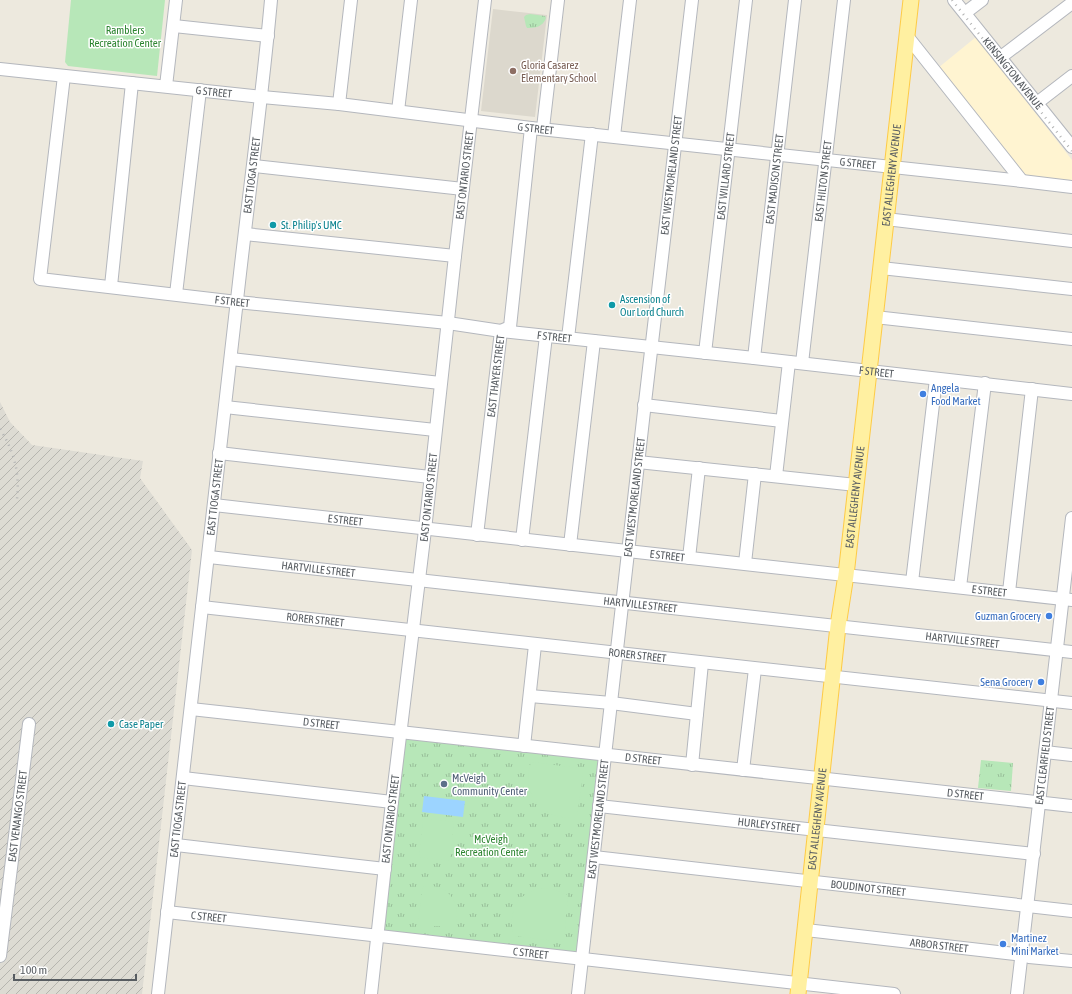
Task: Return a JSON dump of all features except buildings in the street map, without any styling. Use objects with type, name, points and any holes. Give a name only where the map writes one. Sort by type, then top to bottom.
[{"type":"main road","name":"EAST ALLEGHENY AVENUE","points":[[799,988],[838,626],[846,575],[911,0]]},
{"type":"main road","points":[[909,19],[918,0]]},
{"type":"street","points":[[166,86],[176,0]]},
{"type":"street","name":"EAST TIOGA STREET","points":[[158,994],[184,778],[237,302],[262,97],[271,0]]},
{"type":"street","points":[[339,104],[351,0]]},
{"type":"street","points":[[398,111],[411,0]]},
{"type":"street","name":"EAST ONTARIO STREET","points":[[371,994],[400,732],[425,530],[454,256],[485,0]]},
{"type":"street","name":"EAST THAYER STREET","points":[[477,535],[501,331],[510,327],[537,128],[558,0]]},
{"type":"street","points":[[614,136],[630,0]]},
{"type":"street","name":"EAST WESTMORELAND STREET","points":[[578,994],[621,602],[692,0]]},
{"type":"street","name":"EAST WILLARD STREET","points":[[705,353],[730,149],[746,0]]},
{"type":"street","name":"EAST MADISON STREET","points":[[754,358],[795,0]]},
{"type":"street","name":"EAST HILTON STREET","points":[[802,364],[844,0]]},
{"type":"street","name":"KENSINGTON AVENUE","points":[[954,0],[1072,147]]},
{"type":"street","points":[[965,13],[982,0]]},
{"type":"street","points":[[1001,57],[1072,3]]},
{"type":"street","points":[[174,26],[268,36]]},
{"type":"street","points":[[907,36],[1022,181]]},
{"type":"street","name":"G STREET","points":[[0,69],[339,104],[537,128],[675,142],[1072,187]]},
{"type":"street","name":"F STREET","points":[[64,76],[40,279],[237,302],[448,323],[501,331],[869,370],[1072,394]]},
{"type":"street","points":[[1037,103],[1072,76]]},
{"type":"street","points":[[110,286],[132,83]]},
{"type":"street","points":[[176,294],[200,90]]},
{"type":"street","points":[[568,338],[592,134]]},
{"type":"street","points":[[254,166],[463,189]]},
{"type":"street","points":[[886,219],[1072,241]]},
{"type":"street","points":[[245,234],[454,256]]},
{"type":"street","points":[[881,268],[1072,289]]},
{"type":"street","points":[[875,317],[1072,339]]},
{"type":"street","points":[[522,540],[546,336]]},
{"type":"street","points":[[570,545],[594,341]]},
{"type":"street","points":[[231,359],[440,383]]},
{"type":"street","points":[[776,476],[789,362]]},
{"type":"street","points":[[912,582],[936,379]]},
{"type":"street","points":[[960,588],[984,384]]},
{"type":"street","points":[[1009,592],[1032,389]]},
{"type":"street","points":[[644,405],[782,421]]},
{"type":"street","points":[[225,407],[435,430]]},
{"type":"street","points":[[220,453],[430,477]]},
{"type":"street","points":[[638,462],[856,485]]},
{"type":"street","points":[[689,558],[699,468]]},
{"type":"street","points":[[745,563],[755,474]]},
{"type":"street","name":"E STREET","points":[[214,505],[425,530],[745,563],[1067,599]]},
{"type":"street","name":"EAST CLEARFIELD STREET","points":[[1017,994],[1056,650],[1067,599],[1072,518]]},
{"type":"street","name":"HARTVILLE STREET","points":[[209,557],[1072,652]]},
{"type":"street","name":"RORER STREET","points":[[202,607],[535,645],[1072,703]]},
{"type":"street","points":[[524,746],[535,645]]},
{"type":"street","points":[[692,765],[702,663]]},
{"type":"street","points":[[743,770],[755,669]]},
{"type":"street","points":[[530,696],[611,703],[697,714]]},
{"type":"street","name":"D STREET","points":[[191,709],[1072,806]]},
{"type":"street","name":"EAST VENANGO STREET","points":[[0,956],[29,724]]},
{"type":"street","points":[[1045,752],[1072,755]]},
{"type":"street","points":[[184,778],[392,802]]},
{"type":"street","name":"HURLEY STREET","points":[[599,806],[1034,854]]},
{"type":"street","points":[[176,845],[385,869]]},
{"type":"street","name":"BOUDINOT STREET","points":[[594,857],[1072,910]]},
{"type":"street","name":"C STREET","points":[[167,912],[582,959],[799,988],[894,994]]},
{"type":"street","name":"ARBOR STREET","points":[[806,930],[1072,962]]},
{"type":"shaded area","name":"Gloria Casarez Elementary School","points":[[493,9],[547,15],[535,117],[481,111]]},
{"type":"shaded area","points":[[976,37],[1072,160],[1072,180],[1024,177],[938,68]]},
{"type":"shaded area","name":"Case Paper","points":[[0,402],[10,422],[32,445],[143,461],[140,478],[192,550],[142,994],[0,994]]},
{"type":"green space","name":"Ramblers Recreation Center","points":[[71,0],[165,0],[157,76],[68,66],[65,62]]},
{"type":"green space","points":[[530,14],[545,16],[545,21],[536,27],[527,28],[524,17]]},
{"type":"green space","name":"McVeigh Recreation Center","points":[[400,732],[605,755],[582,959],[377,936]]},
{"type":"green space","points":[[981,760],[1013,763],[1011,791],[978,788]]},
{"type":"green space","points":[[531,762],[578,768],[583,774],[577,817],[554,815],[537,803],[532,795],[529,785],[528,774]]},
{"type":"green space","points":[[423,818],[454,822],[450,861],[419,857]]},
{"type":"green space","points":[[428,886],[442,889],[452,898],[457,911],[455,926],[421,926],[418,921],[423,887]]},
{"type":"green space","points":[[541,888],[553,889],[568,895],[564,942],[514,936],[512,920],[516,905],[526,894]]},
{"type":"water","points":[[424,796],[465,801],[463,817],[422,812]]},
{"type":"railway","points":[[952,0],[1072,151]]},
{"type":"railway","points":[[0,429],[5,437],[15,462],[18,480],[17,499]]},
{"type":"place","name":"Gloria Casarez Elementary School","points":[[513,71]]},
{"type":"place","name":"St. Philip's UMC","points":[[273,225]]},
{"type":"place","name":"Ascension of Our Lord Church","points":[[612,305]]},
{"type":"place","name":"Angela Food Market","points":[[923,394]]},
{"type":"place","name":"Guzman Grocery","points":[[1049,616]]},
{"type":"place","name":"Sena Grocery","points":[[1041,682]]},
{"type":"place","name":"Case Paper","points":[[111,724]]},
{"type":"place","name":"McVeigh Community Center","points":[[444,784]]},
{"type":"place","name":"Martinez Mini Market","points":[[1003,944]]}]
